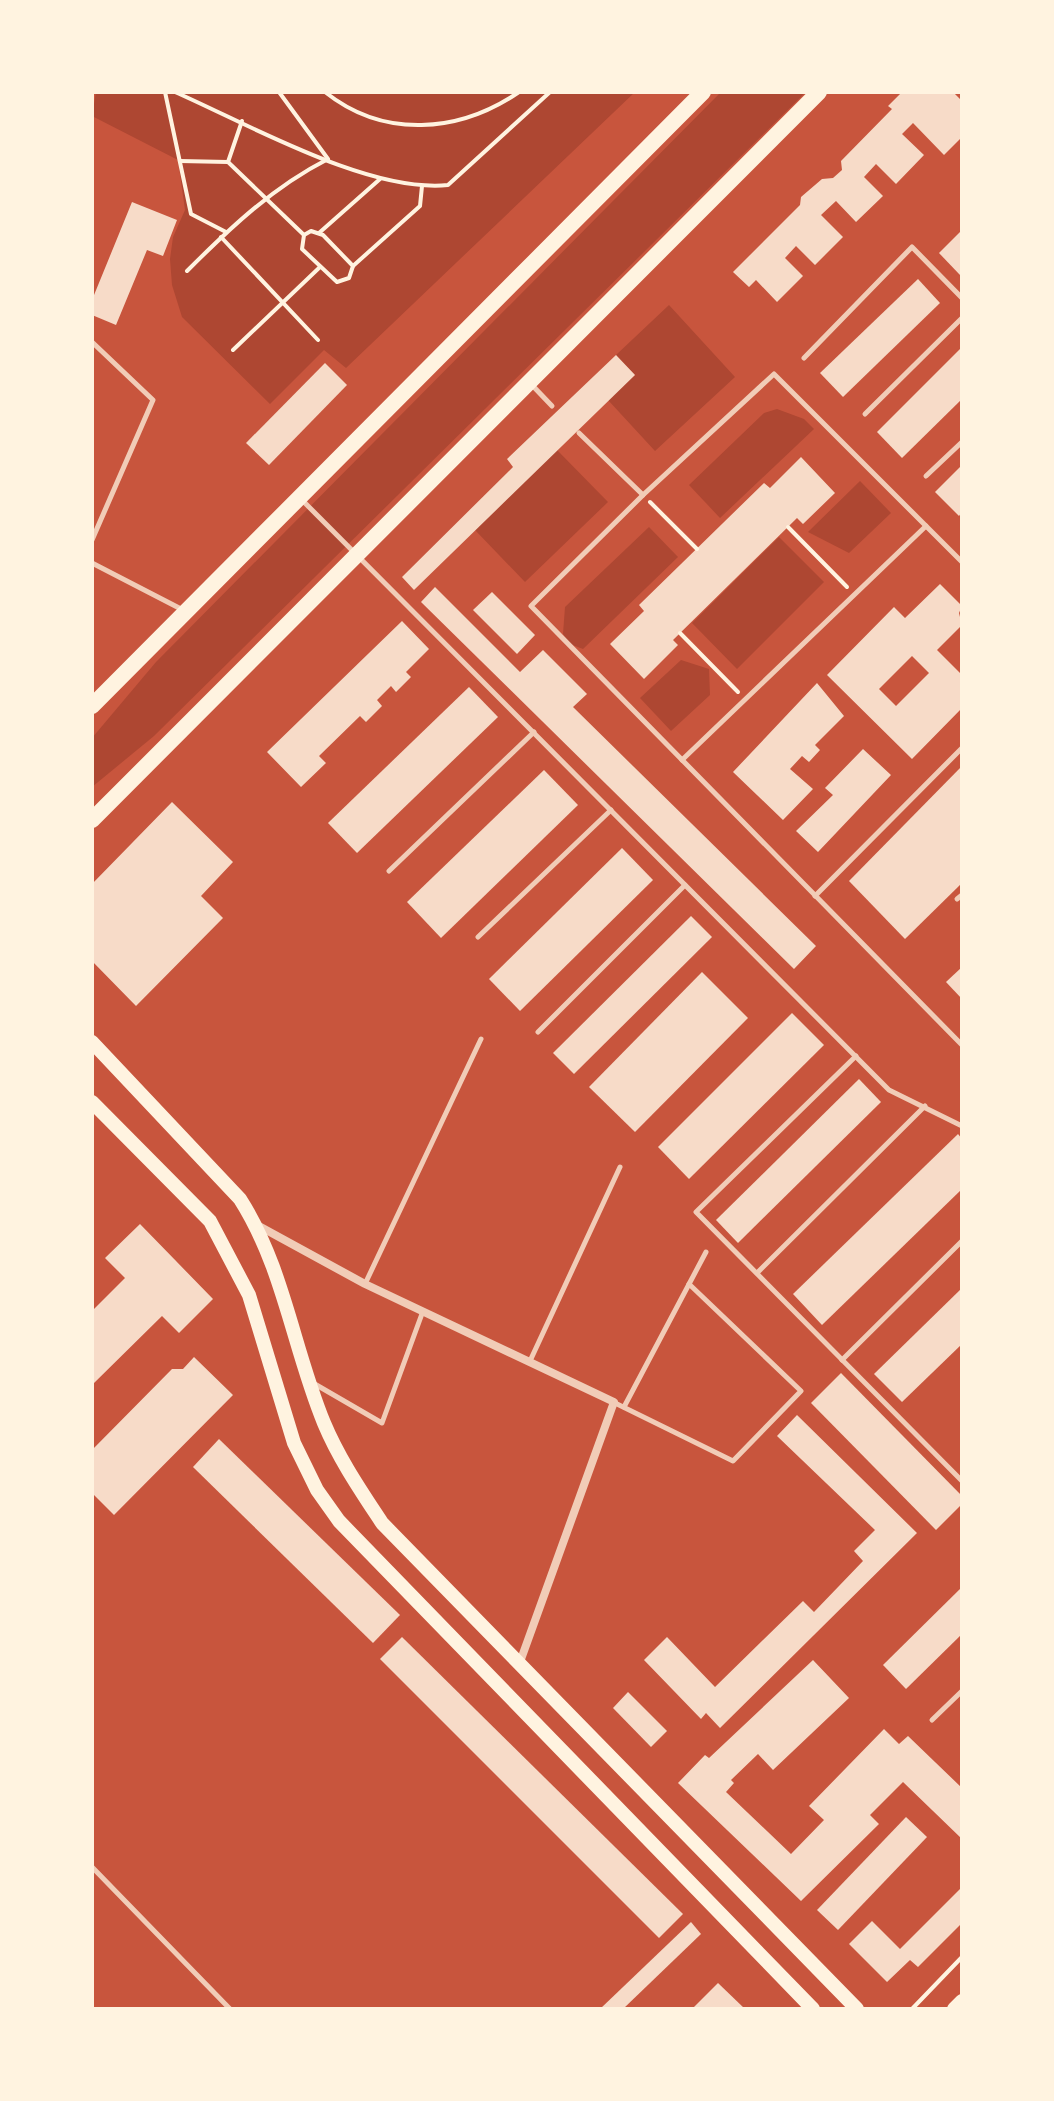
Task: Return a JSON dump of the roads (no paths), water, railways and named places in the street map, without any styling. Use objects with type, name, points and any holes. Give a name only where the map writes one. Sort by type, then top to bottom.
[{"type":"main road","points":[[92,706],[703,92]]},
{"type":"main road","points":[[92,820],[819,92]]},
{"type":"main road","points":[[92,1042],[240,1199],[256,1224],[281,1284],[309,1380],[340,1460],[382,1523],[857,2009]]},
{"type":"main road","points":[[92,1102],[210,1221],[249,1295],[294,1443],[317,1490],[339,1521],[813,2009]]},
{"type":"main road","points":[[954,2009],[962,2001]]},
{"type":"street","points":[[256,1224],[365,1284],[614,1402],[520,1662]]},
{"type":"lane","points":[[804,358],[912,247],[962,298]]},
{"type":"lane","points":[[865,414],[962,318]]},
{"type":"lane","points":[[92,342],[153,400],[92,540]]},
{"type":"lane","points":[[962,562],[774,374],[643,495],[531,606],[962,1045]]},
{"type":"lane","points":[[529,382],[552,406]]},
{"type":"lane","points":[[579,433],[643,495]]},
{"type":"lane","points":[[926,476],[962,442]]},
{"type":"lane","points":[[299,498],[889,1090],[962,1126]]},
{"type":"lane","points":[[682,760],[926,526]]},
{"type":"lane","points":[[92,563],[186,611]]},
{"type":"lane","points":[[389,871],[534,732]]},
{"type":"lane","points":[[815,896],[962,748]]},
{"type":"lane","points":[[478,937],[611,810]]},
{"type":"lane","points":[[538,1032],[685,885]]},
{"type":"lane","points":[[365,1284],[481,1039]]},
{"type":"lane","points":[[856,1056],[696,1212],[962,1481]]},
{"type":"lane","points":[[757,1273],[925,1106]]},
{"type":"lane","points":[[530,1361],[620,1167]]},
{"type":"lane","points":[[842,1360],[962,1241]]},
{"type":"lane","points":[[624,1407],[706,1252]]},
{"type":"lane","points":[[614,1402],[733,1461],[801,1391],[689,1284]]},
{"type":"lane","points":[[309,1380],[382,1423],[423,1310]]},
{"type":"lane","points":[[932,1720],[962,1691]]},
{"type":"lane","points":[[92,1867],[230,2009]]}]
